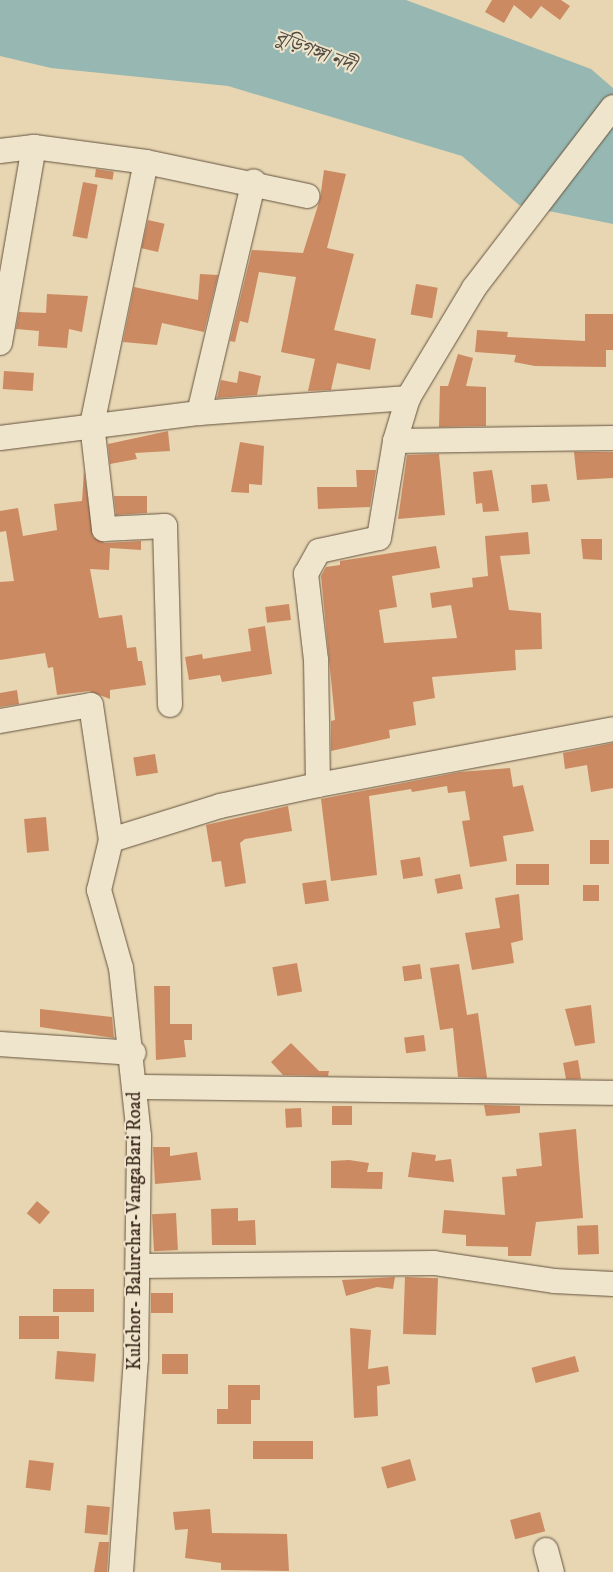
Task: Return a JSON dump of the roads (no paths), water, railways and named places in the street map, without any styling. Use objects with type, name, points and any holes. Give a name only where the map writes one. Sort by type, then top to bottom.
[{"type":"street","points":[[318,784],[316,660],[306,574],[319,552],[380,538],[395,441],[408,398],[474,288],[613,107]]},
{"type":"street","points":[[0,151],[34,147],[146,162],[254,181],[306,196]]},
{"type":"street","points":[[0,343],[34,147]]},
{"type":"street","points":[[146,162],[92,424],[104,529],[165,526],[170,705]]},
{"type":"street","points":[[200,413],[254,181]]},
{"type":"street","points":[[0,438],[92,424],[200,413],[408,398]]},
{"type":"street","points":[[395,441],[613,438]]},
{"type":"street","points":[[0,721],[91,705],[111,840],[220,806],[318,784],[613,729]]},
{"type":"street","name":"Kulchor- Balurchar-VangaBari Road","points":[[111,840],[99,890],[121,968],[134,1054],[136,1087],[138,1266],[136,1359],[122,1572]]},
{"type":"street","points":[[0,1044],[134,1054]]},
{"type":"street","points":[[136,1087],[613,1092]]},
{"type":"street","points":[[138,1266],[434,1263],[554,1281],[613,1284]]},
{"type":"water","name":"বুড়িগঙ্গা নদী","points":[[0,0],[406,0],[591,69],[613,88],[613,224],[519,205],[462,156],[228,86],[51,68],[0,56]]}]
